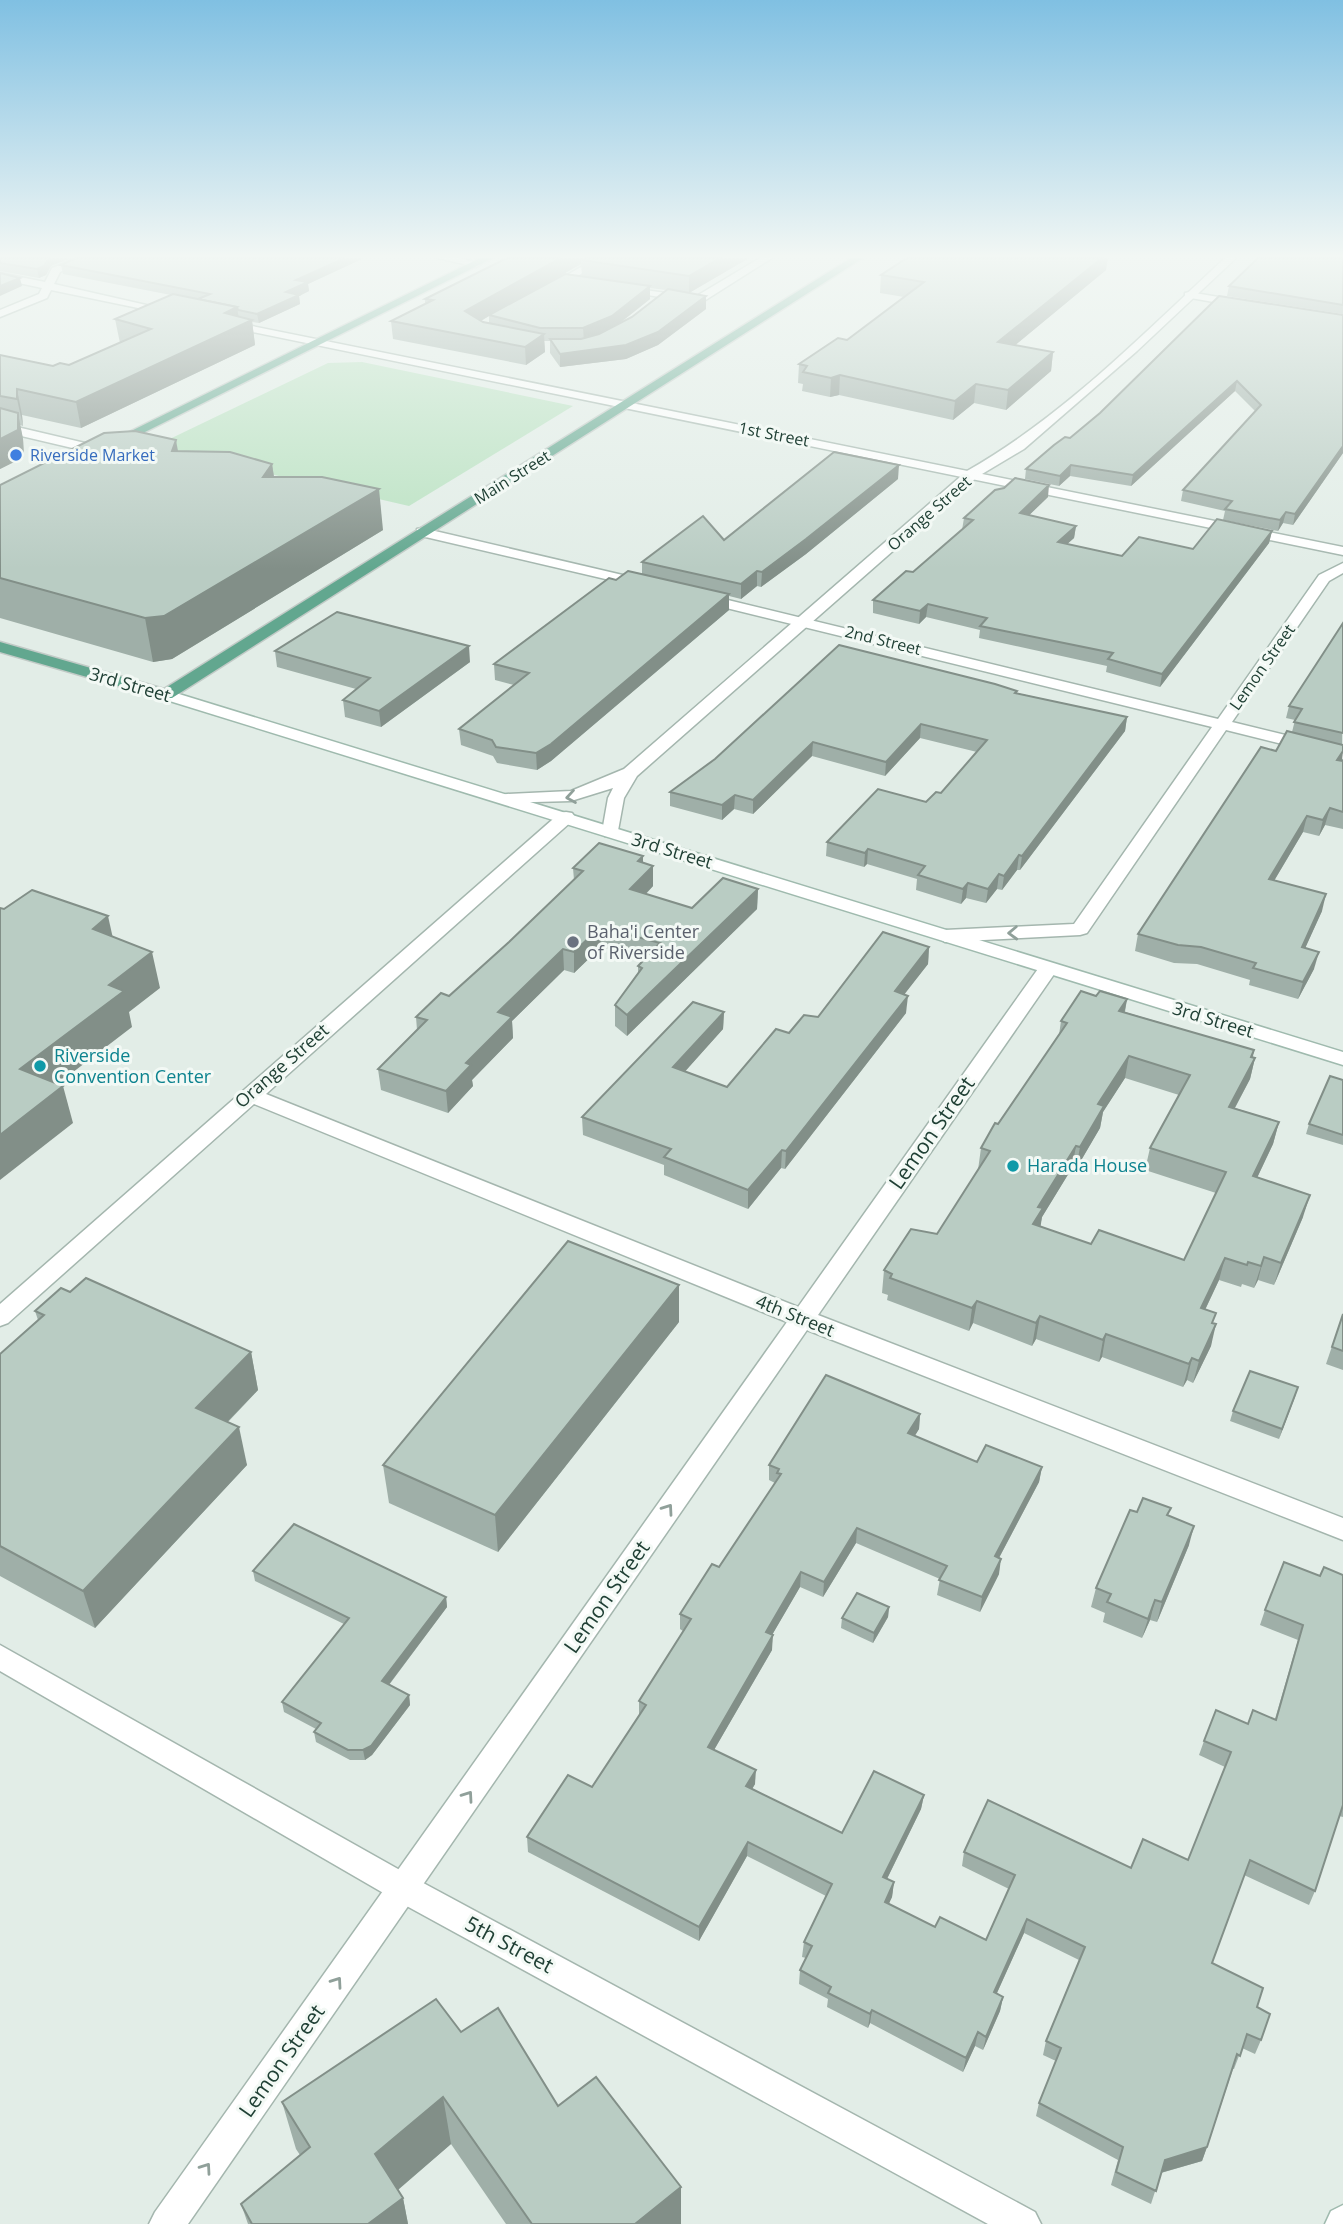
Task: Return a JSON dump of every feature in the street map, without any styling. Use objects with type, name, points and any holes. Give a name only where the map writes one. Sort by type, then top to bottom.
[{"type":"main road","points":[[74,462],[278,362]]},
{"type":"main road","name":"Main Street","points":[[166,695],[697,362]]},
{"type":"main road","name":"3rd Street","points":[[0,647],[166,695]]},
{"type":"street","name":"1st Street","points":[[409,362],[1343,551]]},
{"type":"street","name":"Orange Street","points":[[507,799],[594,793],[630,773],[972,474],[1020,446],[1118,362]]},
{"type":"street","points":[[0,427],[98,450]]},
{"type":"street","points":[[422,532],[661,588]]},
{"type":"street","points":[[1288,540],[1311,550],[1322,562],[1324,578],[1343,567]]},
{"type":"street","name":"Lemon Street","points":[[945,936],[1080,929],[1324,578]]},
{"type":"street","name":"2nd Street","points":[[687,594],[1343,754]]},
{"type":"street","name":"3rd Street","points":[[166,695],[566,817],[1047,970],[1343,1059]]},
{"type":"street","name":"Orange Street","points":[[611,832],[616,798],[630,773]]},
{"type":"street","name":"Orange Street","points":[[0,1317],[566,817]]},
{"type":"street","name":"Lemon Street","points":[[167,2224],[1047,970]]},
{"type":"street","name":"4th Street","points":[[250,1095],[802,1319],[1343,1529]]},
{"type":"street","name":"5th Street","points":[[0,1657],[403,1888],[1023,2224]]},
{"type":"green space","points":[[362,362],[573,406],[409,506],[153,447],[328,363]]},
{"type":"building","points":[[0,362],[69,365],[76,362],[162,362],[76,402],[17,389],[17,399],[0,396]]},
{"type":"building","points":[[802,362],[1041,362],[1008,390],[976,384],[955,401],[840,375],[831,378],[803,372],[807,366],[799,364]]},
{"type":"building","points":[[1152,362],[1343,362],[1343,446],[1295,514],[1286,512],[1280,520],[1225,509],[1232,501],[1183,490],[1261,405],[1237,381],[1133,475],[1071,465],[1060,476],[1026,469],[1054,445],[1065,437],[1070,438]]},
{"type":"building","points":[[0,408],[18,413],[18,430],[0,439]]},
{"type":"building","points":[[135,431],[176,440],[172,451],[230,452],[272,464],[263,477],[322,477],[379,489],[164,616],[145,618],[0,578],[0,485],[104,433]]},
{"type":"building","points":[[834,452],[899,465],[762,572],[757,571],[741,584],[642,562],[703,516],[724,540]]},
{"type":"building","points":[[1015,478],[1049,485],[1020,513],[1076,526],[1058,542],[1122,556],[1139,537],[1193,549],[1217,519],[1272,531],[1162,674],[1108,659],[1113,653],[980,626],[987,618],[928,604],[920,611],[873,600],[906,571],[913,572],[973,520],[964,518],[995,490],[1004,488]]},
{"type":"building","points":[[628,571],[729,594],[551,744],[536,753],[496,747],[492,740],[459,729],[529,673],[494,664],[609,578],[616,580]]},
{"type":"building","points":[[337,612],[469,646],[379,711],[343,700],[370,678],[275,651]]},
{"type":"building","points":[[1343,623],[1343,733],[1294,722],[1302,709],[1289,706]]},
{"type":"building","points":[[839,645],[995,684],[1017,691],[1015,693],[1127,717],[1022,856],[1019,855],[1004,876],[999,874],[988,889],[968,883],[963,889],[918,875],[925,866],[868,849],[865,853],[827,842],[878,789],[926,802],[936,792],[941,793],[987,740],[921,724],[886,762],[813,742],[753,800],[735,795],[722,805],[670,792],[715,759]]},
{"type":"building","points":[[1287,731],[1343,745],[1343,751],[1337,760],[1343,761],[1343,812],[1330,808],[1323,820],[1307,816],[1269,879],[1326,894],[1302,947],[1319,952],[1303,982],[1253,968],[1256,963],[1201,947],[1178,945],[1138,934],[1261,747],[1276,751]]},
{"type":"building","points":[[599,843],[643,856],[638,861],[653,866],[630,889],[692,908],[723,878],[758,889],[627,1015],[615,1005],[642,968],[638,966],[660,943],[600,927],[574,952],[563,949],[498,1012],[512,1017],[466,1063],[471,1065],[446,1091],[378,1069],[427,1020],[416,1017],[441,993],[449,996],[509,942],[583,871],[573,868]]},
{"type":"building","name":"Riverside Convention Center","points":[[32,890],[108,916],[93,929],[152,952],[109,985],[124,991],[20,1069],[63,1086],[0,1135],[0,908],[4,909]]},
{"type":"building","points":[[883,932],[929,947],[895,991],[908,996],[786,1151],[782,1150],[748,1190],[664,1157],[671,1149],[582,1117],[693,1002],[724,1012],[673,1067],[727,1087],[776,1029],[789,1033],[804,1015],[818,1017]]},
{"type":"building","points":[[1081,991],[1096,996],[1100,991],[1127,999],[1119,1011],[1254,1050],[1251,1057],[1255,1058],[1229,1107],[1279,1122],[1253,1176],[1310,1195],[1281,1263],[1264,1257],[1261,1266],[1248,1262],[1247,1265],[1225,1258],[1201,1308],[1216,1313],[1212,1323],[1216,1324],[1199,1361],[1192,1358],[1189,1364],[1106,1334],[1103,1340],[1040,1316],[1036,1323],[977,1301],[972,1308],[890,1278],[892,1274],[884,1270],[911,1229],[937,1234],[990,1151],[981,1148],[995,1123],[998,1124],[1067,1023],[1061,1021]],"holes":[[[1129,1056],[1190,1075],[1150,1148],[1226,1172],[1184,1260],[1099,1230],[1091,1244],[1033,1224],[1043,1208],[1038,1207],[1076,1146],[1080,1147],[1104,1106],[1098,1104]]]},
{"type":"building","points":[[1330,1076],[1343,1080],[1343,1135],[1309,1124]]},
{"type":"building","points":[[568,1241],[679,1285],[495,1515],[383,1465]]},
{"type":"building","points":[[86,1278],[251,1352],[196,1408],[239,1427],[83,1591],[0,1546],[0,1354],[44,1315],[35,1311],[61,1288],[70,1292]]},
{"type":"building","points":[[1343,1314],[1343,1351],[1332,1347]]},
{"type":"building","points":[[1250,1371],[1298,1387],[1282,1429],[1233,1411]]},
{"type":"building","points":[[826,1375],[920,1414],[908,1433],[977,1462],[986,1445],[1042,1467],[995,1556],[1001,1559],[982,1597],[939,1580],[947,1566],[857,1528],[824,1582],[801,1572],[766,1632],[773,1635],[708,1747],[756,1770],[746,1786],[842,1833],[874,1771],[924,1795],[883,1877],[894,1882],[885,1902],[935,1927],[940,1917],[986,1940],[1015,1875],[964,1852],[988,1800],[1131,1868],[1143,1839],[1188,1860],[1231,1752],[1204,1741],[1216,1710],[1248,1724],[1253,1710],[1276,1720],[1303,1625],[1265,1610],[1284,1562],[1320,1576],[1324,1567],[1343,1575],[1343,1805],[1315,1891],[1250,1860],[1212,1963],[1263,1988],[1257,2007],[1270,2014],[1261,2040],[1247,2034],[1240,2056],[1237,2054],[1207,2147],[1165,2160],[1156,2191],[1116,2172],[1123,2147],[1039,2103],[1061,2048],[1046,2041],[1085,1947],[1027,1919],[994,1992],[1003,1997],[986,2037],[978,2032],[966,2058],[872,2010],[870,2014],[828,1993],[831,1987],[800,1970],[812,1946],[804,1942],[832,1884],[748,1842],[699,1927],[527,1837],[568,1775],[592,1787],[646,1705],[639,1701],[691,1619],[680,1614],[712,1564],[719,1567],[781,1474],[777,1473],[779,1469],[769,1465]]},
{"type":"building","points":[[1143,1498],[1171,1508],[1167,1515],[1194,1526],[1162,1602],[1155,1600],[1148,1619],[1107,1602],[1111,1594],[1096,1588],[1130,1510],[1137,1512]]},
{"type":"building","points":[[294,1524],[446,1597],[382,1681],[409,1695],[371,1746],[363,1750],[348,1750],[314,1732],[321,1723],[282,1702],[349,1618],[253,1571]]},
{"type":"building","points":[[857,1593],[889,1607],[874,1633],[842,1618]]},
{"type":"building","points":[[436,1999],[461,2032],[498,2008],[558,2106],[596,2077],[681,2187],[635,2224],[532,2224],[443,2097],[375,2154],[403,2198],[368,2224],[252,2224],[241,2204],[310,2147],[282,2102]]},
{"type":"place","name":"Riverside Market","points":[[16,455]]},
{"type":"place","name":"Baha'i Center of Riverside","points":[[573,942]]},
{"type":"place","name":"Riverside Convention Center","points":[[40,1066]]},
{"type":"place","name":"Harada House","points":[[1013,1166]]}]
